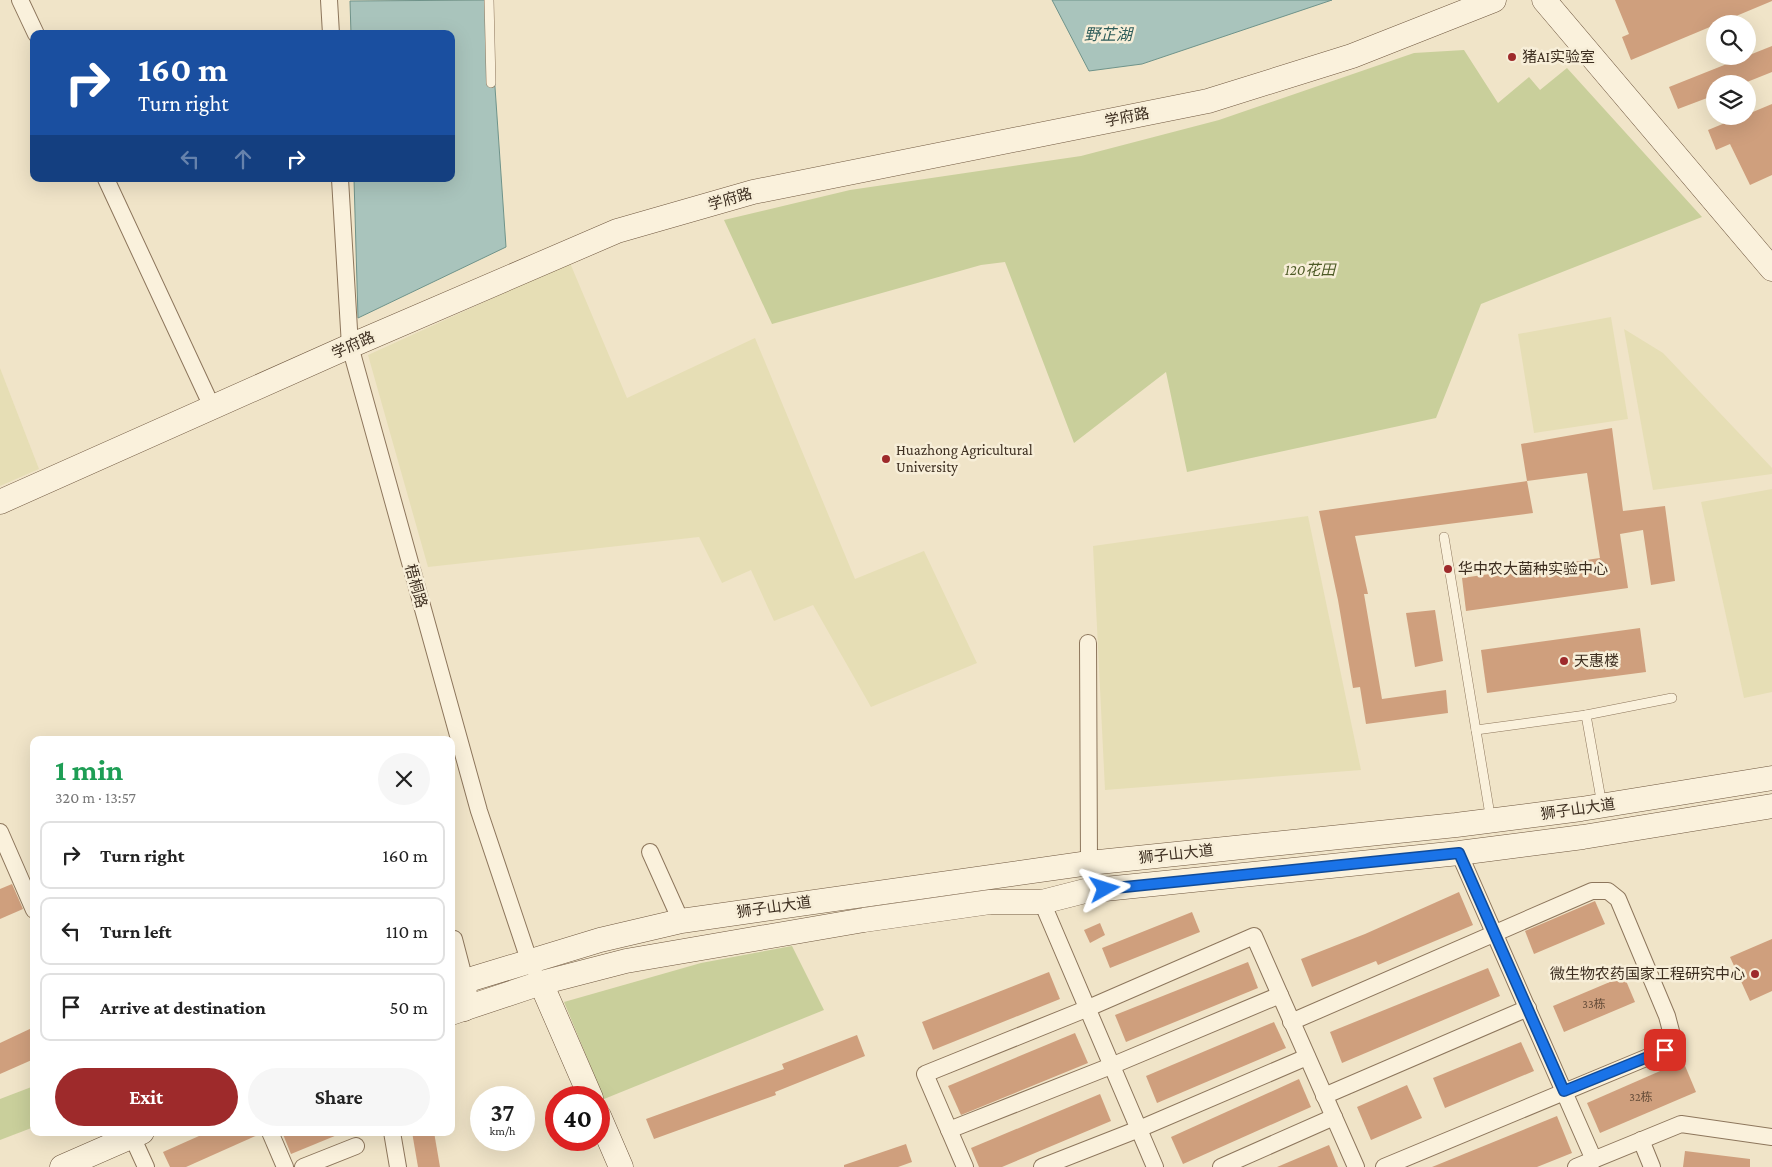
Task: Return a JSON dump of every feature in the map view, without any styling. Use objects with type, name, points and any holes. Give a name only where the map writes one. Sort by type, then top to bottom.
[{"type":"street","points":[[20,0],[34,30]]},
{"type":"street","points":[[329,0],[331,30]]},
{"type":"street","name":"学府路","points":[[0,502],[350,346],[617,231],[753,192],[1208,101],[1352,56],[1494,0]]},
{"type":"street","points":[[1544,0],[1772,269]]},
{"type":"street","points":[[107,182],[213,408]]},
{"type":"street","name":"梧桐路","points":[[340,182],[350,346],[479,811],[529,960],[541,983]]},
{"type":"street","points":[[1088,643],[1089,863]]},
{"type":"street","name":"狮子山大道","points":[[457,1011],[465,981],[600,940],[681,921],[1089,863],[1491,821],[1602,806],[1772,778]]},
{"type":"street","name":"狮子山大道","points":[[457,1011],[541,983],[626,961],[864,920],[990,902],[1042,902],[1085,892],[1459,853],[1592,835],[1772,806]]},
{"type":"street","points":[[0,832],[30,901]]},
{"type":"street","points":[[650,852],[681,921]]},
{"type":"street","points":[[1459,853],[1594,1160]]},
{"type":"street","points":[[1291,1022],[1592,891],[1608,891],[1618,899],[1667,1016],[1672,1035],[1665,1050],[1384,1167]]},
{"type":"street","points":[[1042,902],[1155,1167]]},
{"type":"street","points":[[965,1167],[925,1074],[1086,1009],[1254,936],[1356,1167]]},
{"type":"street","points":[[455,942],[465,981]]},
{"type":"street","points":[[541,983],[586,1086]]},
{"type":"street","points":[[950,1130],[1111,1066],[1280,995]]},
{"type":"street","points":[[1324,1096],[1528,1008]]},
{"type":"street","points":[[1042,1167],[1139,1130],[1307,1057]]},
{"type":"street","points":[[1221,1167],[1334,1117]]},
{"type":"street","points":[[1576,1167],[1681,1124],[1772,1137]]},
{"type":"street","points":[[62,1167],[131,1136]]},
{"type":"street","points":[[136,1136],[146,1167]]},
{"type":"street","points":[[272,1136],[285,1167]]},
{"type":"street","points":[[393,1136],[398,1167]]},
{"type":"street","points":[[1641,1140],[1652,1167]]},
{"type":"street","points":[[610,1142],[621,1167]]},
{"type":"street","points":[[303,1167],[356,1146]]},
{"type":"lane","points":[[489,0],[491,83]]},
{"type":"lane","points":[[1444,537],[1491,821]]},
{"type":"lane","points":[[1476,730],[1586,715],[1672,698]]},
{"type":"lane","points":[[1586,715],[1602,806]]},
{"type":"shaded area","points":[[570,263],[627,398],[755,338],[855,579],[924,551],[977,663],[871,707],[813,605],[774,621],[751,570],[722,583],[699,537],[428,567],[368,355]]},
{"type":"shaded area","points":[[1611,317],[1628,419],[1534,433],[1518,334]]},
{"type":"shaded area","points":[[1624,329],[1663,353],[1772,468],[1772,474],[1653,490]]},
{"type":"shaded area","points":[[0,368],[39,469],[0,486]]},
{"type":"shaded area","points":[[1772,489],[1772,692],[1744,698],[1701,502]]},
{"type":"shaded area","points":[[1308,516],[1361,770],[1105,790],[1093,546]]},
{"type":"green space","name":"120花田","points":[[1464,50],[1498,103],[1529,77],[1540,90],[1567,68],[1702,217],[1481,304],[1436,418],[1187,472],[1166,372],[1074,443],[1005,262],[981,265],[772,324],[724,220],[850,190],[1081,156],[1219,120],[1414,53]]},
{"type":"green space","points":[[792,946],[824,1010],[610,1097],[610,1086],[599,1086],[564,1002],[701,963]]},
{"type":"green space","points":[[30,1088],[30,1129],[0,1140],[0,1099]]},
{"type":"water","points":[[489,0],[506,247],[358,318],[354,182],[455,182],[455,30],[351,30],[350,1]]},
{"type":"water","name":"野芷湖","points":[[1052,0],[1332,0],[1142,64],[1089,71]]},
{"type":"building","points":[[1615,0],[1772,0],[1739,15],[1706,15],[1706,29],[1631,60],[1622,37],[1629,34]]},
{"type":"building","points":[[1772,46],[1772,72],[1756,78],[1756,75],[1706,75],[1706,98],[1678,109],[1669,87],[1724,65],[1756,65],[1756,52]]},
{"type":"building","points":[[1772,104],[1772,175],[1750,185],[1730,144],[1716,150],[1708,130],[1720,125],[1756,125],[1756,111]]},
{"type":"building","points":[[1612,428],[1623,511],[1665,506],[1675,581],[1651,585],[1643,530],[1620,534],[1628,588],[1466,611],[1462,578],[1600,558],[1587,473],[1527,481],[1521,444]]},
{"type":"building","points":[[1527,481],[1533,513],[1355,536],[1368,594],[1364,594],[1382,699],[1446,690],[1448,713],[1366,724],[1360,687],[1353,688],[1338,600],[1319,511]]},
{"type":"building","points":[[1435,610],[1443,661],[1415,667],[1406,613]]},
{"type":"building","name":"天惠楼","points":[[1640,628],[1646,672],[1487,693],[1481,650]]},
{"type":"building","points":[[12,884],[23,909],[0,919],[0,889]]},
{"type":"building","points":[[1459,892],[1473,925],[1378,965],[1376,961],[1312,987],[1301,959],[1365,934]]},
{"type":"building","points":[[1595,901],[1605,924],[1534,954],[1525,931]]},
{"type":"building","points":[[1192,912],[1200,932],[1110,968],[1102,948]]},
{"type":"building","points":[[1100,923],[1105,935],[1090,943],[1084,930]]},
{"type":"building","name":"微生物农药国家工程研究中心","points":[[1772,939],[1772,991],[1750,1001],[1730,957]]},
{"type":"building","points":[[1248,962],[1258,988],[1126,1042],[1115,1015]]},
{"type":"building","points":[[1488,968],[1500,996],[1342,1063],[1330,1032]]},
{"type":"building","points":[[1049,972],[1060,999],[933,1050],[922,1022]]},
{"type":"building","points":[[1624,976],[1635,1002],[1564,1032],[1553,1006]]},
{"type":"building","points":[[1274,1022],[1286,1048],[1157,1103],[1146,1076]]},
{"type":"building","points":[[30,1029],[30,1061],[0,1074],[0,1043]]},
{"type":"building","points":[[1075,1033],[1088,1063],[961,1115],[948,1086]]},
{"type":"building","points":[[857,1035],[865,1056],[775,1092],[776,1095],[654,1139],[646,1119],[784,1069],[782,1064]]},
{"type":"building","points":[[1521,1042],[1534,1071],[1445,1108],[1433,1078]]},
{"type":"building","points":[[1683,1061],[1696,1092],[1600,1133],[1587,1103]]},
{"type":"building","points":[[1299,1079],[1311,1107],[1183,1164],[1171,1137]]},
{"type":"building","points":[[1407,1085],[1422,1118],[1371,1140],[1357,1107]]},
{"type":"building","points":[[1100,1094],[1111,1121],[1002,1167],[979,1167],[971,1148]]},
{"type":"building","points":[[1557,1116],[1572,1153],[1537,1167],[1432,1167]]},
{"type":"building","points":[[199,1136],[256,1136],[186,1167],[170,1167],[163,1152]]},
{"type":"building","points":[[284,1136],[335,1136],[291,1154]]},
{"type":"building","points":[[413,1136],[435,1136],[440,1167],[418,1167]]},
{"type":"building","points":[[906,1144],[912,1162],[898,1167],[844,1167],[844,1165]]},
{"type":"building","points":[[1329,1145],[1338,1167],[1277,1167]]},
{"type":"building","points":[[1685,1151],[1750,1159],[1750,1167],[1683,1167]]},
{"type":"place","name":"猪AI实验室","points":[[1512,57]]},
{"type":"place","name":"Huazhong Agricultural University","points":[[886,459]]},
{"type":"place","name":"华中农大菌种实验中心","points":[[1448,569]]},
{"type":"place","name":"天惠楼","points":[[1564,661]]},
{"type":"place","name":"微生物农药国家工程研究中心","points":[[1755,974]]},
{"type":"route","points":[[1105,889],[1459,853],[1470,874],[1564,1091],[1665,1050]]}]
